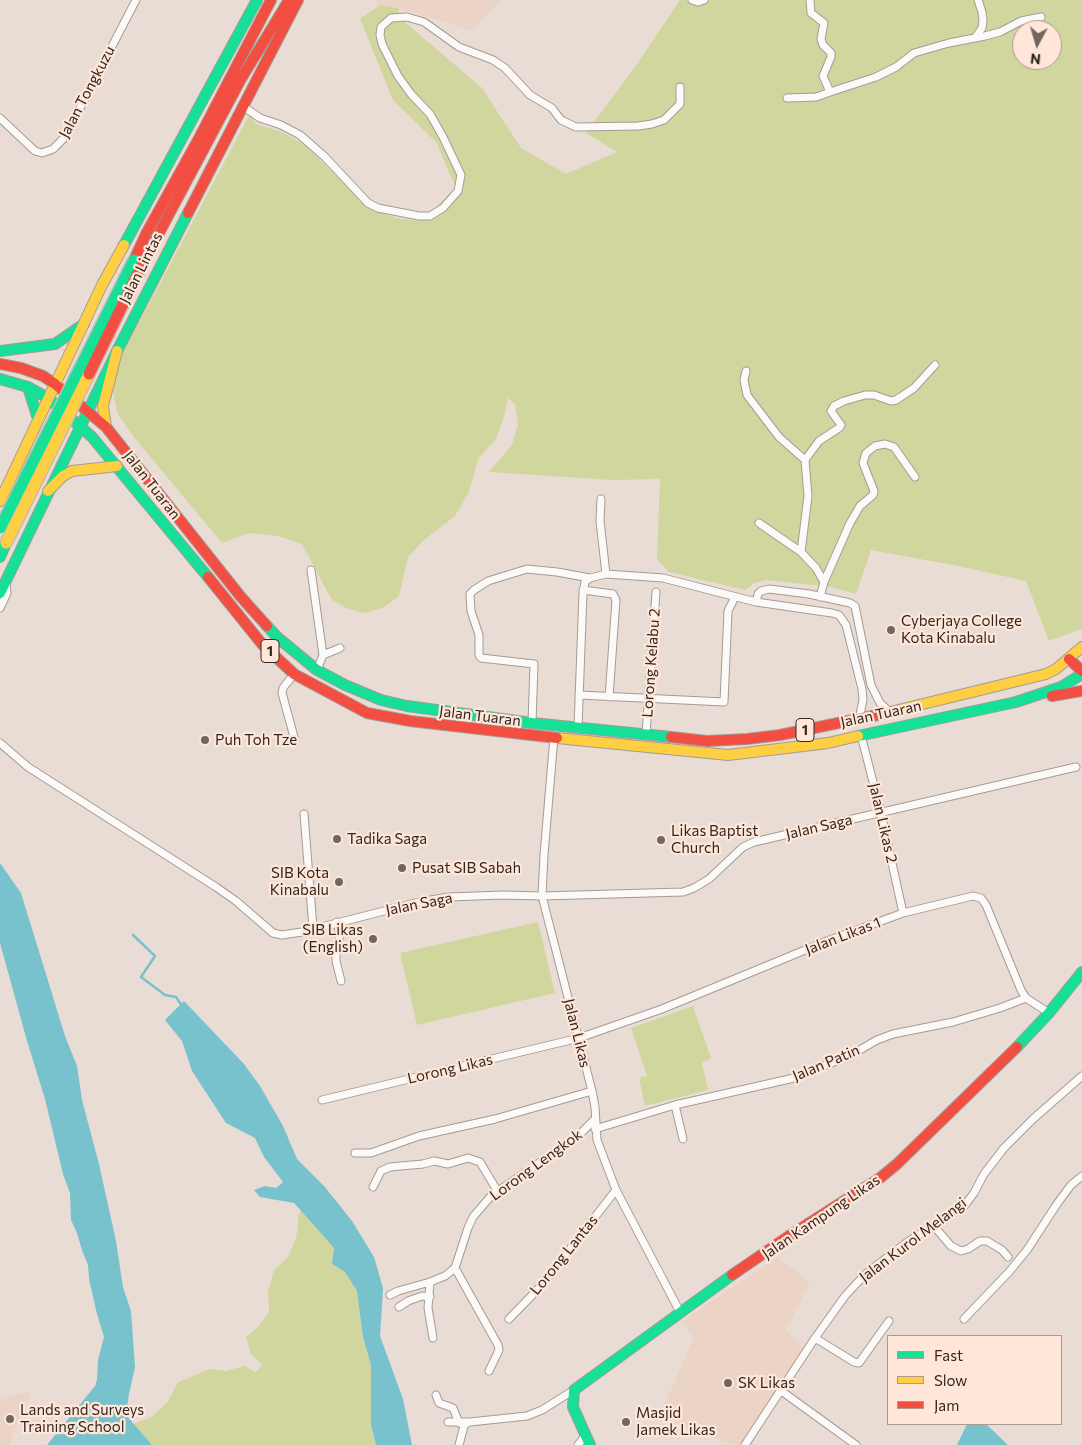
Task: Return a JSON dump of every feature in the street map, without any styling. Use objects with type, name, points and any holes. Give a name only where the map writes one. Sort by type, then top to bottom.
[{"type":"main road","points":[[0,501],[102,285],[257,0]]},
{"type":"main road","name":"Jalan Lintas","points":[[0,556],[138,262],[146,234],[197,142],[271,0]]},
{"type":"main road","name":"Jalan Lintas","points":[[0,528],[138,262],[289,0]]},
{"type":"main road","points":[[0,593],[117,351],[298,0]]},
{"type":"main road","points":[[85,321],[87,333],[99,345],[112,346],[125,336]]},
{"type":"main road","points":[[2,350],[55,344],[85,321]]},
{"type":"main road","points":[[106,427],[103,406],[117,351]]},
{"type":"main road","name":"Jalan Tuaran","points":[[0,364],[21,368],[43,376],[106,427],[241,597],[277,637],[317,670],[345,686],[372,697],[425,709],[532,723],[707,741],[747,739],[780,735],[859,719],[963,696],[1046,674],[1069,660],[1082,648]]},
{"type":"main road","name":"Jalan Tuaran","points":[[0,379],[28,387],[48,398],[92,437],[200,566],[262,644],[294,674],[367,713],[410,721],[728,755],[820,744],[1022,700],[1061,687],[1082,672]]},
{"type":"main road","points":[[28,387],[38,419]]},
{"type":"main road","points":[[25,448],[34,444],[50,448],[57,457],[60,466]]},
{"type":"main road","points":[[48,491],[63,476],[72,472],[89,468],[117,466]]},
{"type":"main road","points":[[200,566],[209,557]]},
{"type":"main road","points":[[1069,660],[1082,672]]},
{"type":"main road","points":[[1022,700],[1082,692]]},
{"type":"main road","points":[[425,709],[439,716],[549,729],[554,737]]},
{"type":"main road","name":"Jalan Kampung Likas","points":[[574,1390],[680,1312],[792,1234],[880,1178],[969,1095],[1049,1013],[1081,975]]},
{"type":"main road","points":[[574,1390],[573,1407],[588,1440]]},
{"type":"street","name":"Jalan Tongkuzu","points":[[0,118],[35,151],[42,153],[53,149],[65,137],[136,0]]},
{"type":"street","points":[[692,0],[698,2],[704,0]]},
{"type":"street","points":[[810,0],[811,13],[824,23],[821,39],[831,53],[824,76],[830,92]]},
{"type":"street","points":[[975,38],[982,28],[983,21],[978,0]]},
{"type":"street","points":[[787,98],[816,97],[876,78],[896,67],[914,53],[1000,32],[1021,21],[1041,16]]},
{"type":"street","points":[[244,107],[260,118],[281,125],[300,135],[325,157],[368,203],[378,208],[419,216],[430,216],[443,208],[458,192],[461,175],[430,114],[403,84],[382,44],[381,27],[391,18],[407,17],[424,22],[459,47],[493,60],[504,68],[530,94],[552,108],[561,120],[576,127],[638,126],[664,120],[680,104],[680,87]]},
{"type":"street","points":[[801,552],[808,496],[805,460],[819,441],[842,425],[831,412],[834,406],[865,395],[874,395],[890,401],[896,400],[914,388],[935,365]]},
{"type":"street","points":[[746,371],[744,380],[747,395],[779,437],[805,460]]},
{"type":"street","points":[[820,597],[824,582],[850,523],[860,506],[873,495],[874,490],[864,463],[866,453],[875,446],[884,444],[894,447],[914,477]]},
{"type":"street","points":[[601,499],[600,521],[606,574]]},
{"type":"street","points":[[759,523],[801,552],[816,568],[824,582]]},
{"type":"street","points":[[532,723],[534,664],[481,658],[479,655],[479,635],[471,611],[470,594],[488,581],[527,569],[590,578],[606,574],[663,578],[756,602],[839,615],[844,620],[862,689],[863,700],[859,719]]},
{"type":"street","points":[[311,570],[323,655],[317,670]]},
{"type":"street","points":[[578,727],[583,590],[590,578]]},
{"type":"street","points":[[0,608],[7,593],[6,581]]},
{"type":"street","points":[[756,602],[758,594],[764,589],[793,591],[850,603],[855,606],[871,685],[880,703],[890,712]]},
{"type":"street","points":[[583,590],[613,594],[616,600],[609,697]]},
{"type":"street","name":"Lorong Kelabu 2","points":[[646,734],[656,592]]},
{"type":"street","points":[[580,695],[724,702],[728,611],[735,597]]},
{"type":"street","points":[[323,655],[340,648]]},
{"type":"street","points":[[294,674],[283,688],[282,693],[294,736]]},
{"type":"street","name":"Jalan Likas 2","points":[[861,735],[881,813],[903,913]]},
{"type":"street","name":"Jalan Likas","points":[[554,737],[542,896],[580,1038],[592,1091],[597,1140],[616,1190],[680,1312]]},
{"type":"street","name":"Jalan Saga","points":[[0,743],[28,767],[229,896],[273,932],[288,935],[439,898],[503,894],[542,896],[683,892],[709,879],[743,847],[754,842],[1076,767]]},
{"type":"street","points":[[304,814],[313,928]]},
{"type":"street","name":"Jalan Likas 1","points":[[580,1038],[662,1008],[827,941],[903,913],[973,896],[981,898],[993,920],[1016,980],[1026,998],[1049,1013]]},
{"type":"street","points":[[337,922],[340,934],[336,961],[342,981]]},
{"type":"street","name":"Jalan Patin","points":[[595,1129],[675,1105],[794,1078],[851,1055],[876,1040],[893,1034],[953,1022],[1026,998]]},
{"type":"street","name":"Lorong Likas","points":[[322,1100],[580,1038]]},
{"type":"street","name":"Jalan Kurol Melangi","points":[[745,1445],[815,1338],[845,1296],[861,1278],[900,1248],[965,1204],[974,1193],[984,1174],[1004,1148],[1033,1119],[1082,1076]]},
{"type":"street","points":[[355,1153],[371,1153],[419,1136],[495,1119],[592,1091]]},
{"type":"street","points":[[675,1105],[683,1139]]},
{"type":"street","name":"Lorong Lengkok","points":[[455,1268],[473,1217],[491,1196],[577,1137],[594,1120]]},
{"type":"street","points":[[373,1188],[381,1170],[390,1167],[434,1162],[448,1164],[468,1158],[480,1162],[498,1192]]},
{"type":"street","points":[[964,1319],[1009,1272],[1027,1250],[1057,1204],[1071,1186],[1082,1176]]},
{"type":"street","name":"Lorong Lantas","points":[[509,1319],[539,1288],[616,1190]]},
{"type":"street","points":[[933,1225],[951,1246],[961,1251],[980,1241],[987,1241],[1002,1250],[1008,1257]]},
{"type":"street","points":[[390,1294],[445,1276],[455,1268],[498,1345],[499,1350],[489,1371]]},
{"type":"street","points":[[430,1282],[428,1308],[433,1338]]},
{"type":"street","points":[[399,1307],[415,1298],[422,1296],[430,1297]]},
{"type":"street","points":[[815,1338],[854,1362],[859,1363],[889,1321]]},
{"type":"street","points":[[448,1422],[459,1423],[527,1416],[542,1410],[574,1390]]},
{"type":"street","points":[[780,1390],[856,1445]]},
{"type":"street","points":[[436,1395],[439,1403],[453,1408],[459,1423]]},
{"type":"street","points":[[459,1445],[464,1426],[468,1422]]},
{"type":"street","points":[[578,1445],[588,1440]]},
{"type":"shaded area","points":[[374,0],[500,0],[472,31],[399,8],[380,5]]},
{"type":"shaded area","name":"SK Likas","points":[[777,1257],[810,1282],[786,1330],[805,1350],[741,1445],[734,1445],[659,1416],[694,1338],[681,1322]]},
{"type":"shaded area","name":"Lands and Surveys Training School","points":[[31,1391],[9,1445],[0,1445],[0,1398]]},
{"type":"green space","points":[[680,0],[1082,0],[1082,629],[1049,641],[1026,581],[871,550],[856,594],[831,587],[766,580],[754,583],[745,590],[669,572],[657,559],[660,479],[612,480],[489,472],[512,445],[518,424],[515,404],[508,398],[496,439],[478,459],[469,492],[455,516],[424,540],[408,557],[399,596],[383,608],[365,613],[348,609],[332,600],[302,544],[278,536],[248,533],[222,543],[133,436],[117,413],[111,383],[119,357],[250,114],[256,124],[282,132],[304,144],[370,209],[397,218],[421,221],[456,188],[436,142],[393,100],[360,19],[380,5],[399,8],[399,17],[482,88],[521,148],[566,174],[617,152],[586,133],[637,64]]},
{"type":"green space","points":[[538,922],[555,993],[417,1025],[400,953]]},
{"type":"green space","points":[[693,1006],[711,1058],[702,1063],[708,1090],[645,1106],[639,1078],[647,1076],[631,1028]]},
{"type":"green space","points":[[301,1211],[334,1248],[332,1264],[345,1272],[357,1291],[363,1337],[371,1365],[371,1425],[376,1445],[152,1445],[133,1424],[151,1417],[167,1403],[178,1382],[210,1369],[226,1371],[244,1366],[256,1372],[262,1365],[251,1354],[246,1337],[258,1327],[269,1312],[268,1291],[274,1270],[287,1258],[295,1241],[298,1216]]},
{"type":"water","points":[[0,863],[21,893],[65,1036],[77,1066],[82,1100],[99,1164],[116,1241],[123,1287],[131,1311],[135,1367],[126,1415],[152,1445],[47,1445],[95,1386],[98,1360],[104,1337],[89,1279],[88,1265],[71,1220],[70,1193],[63,1174],[45,1099],[0,943]]},
{"type":"water","points":[[184,1001],[244,1064],[260,1086],[283,1126],[297,1159],[325,1187],[352,1221],[374,1257],[383,1288],[380,1336],[403,1399],[412,1445],[376,1445],[371,1425],[371,1365],[363,1337],[357,1291],[345,1272],[332,1264],[334,1248],[294,1203],[260,1197],[254,1190],[265,1186],[276,1188],[283,1182],[264,1157],[255,1138],[226,1123],[192,1071],[182,1041],[165,1020]]},
{"type":"water","points":[[967,1425],[987,1425],[1008,1445],[957,1445]]},
{"type":"waterway","points":[[133,935],[155,956],[141,977],[165,995],[176,997],[182,1006]]},
{"type":"traffic: fast","points":[[124,245],[257,0]]},
{"type":"traffic: fast","points":[[0,593],[117,351],[188,213]]},
{"type":"traffic: fast","points":[[0,528],[134,260]]},
{"type":"traffic: fast","points":[[0,351],[55,344],[84,324]]},
{"type":"traffic: fast","points":[[0,379],[28,387],[48,398],[92,437],[208,577]]},
{"type":"traffic: fast","points":[[28,387],[38,419]]},
{"type":"traffic: fast","points":[[0,557],[6,543]]},
{"type":"traffic: fast","points":[[267,626],[277,637],[317,670],[345,685],[381,700],[407,706],[532,723],[671,737]]},
{"type":"traffic: fast","points":[[858,736],[1016,702],[1061,687],[1082,674]]},
{"type":"traffic: fast","points":[[1017,1047],[1049,1013],[1082,972]]},
{"type":"traffic: fast","points":[[590,1445],[573,1407],[574,1390],[732,1275]]},
{"type":"traffic: slow","points":[[0,501],[102,285],[124,245]]},
{"type":"traffic: slow","points":[[106,427],[103,406],[117,351]]},
{"type":"traffic: slow","points":[[6,543],[89,374]]},
{"type":"traffic: slow","points":[[48,491],[63,476],[72,471],[117,466]]},
{"type":"traffic: slow","points":[[882,714],[1046,674],[1056,669],[1082,647]]},
{"type":"traffic: slow","points":[[557,738],[728,755],[828,743],[858,736]]},
{"type":"traffic: jam","points":[[134,260],[146,234],[197,142],[271,0]]},
{"type":"traffic: jam","points":[[142,265],[241,79],[289,0]]},
{"type":"traffic: jam","points":[[188,213],[298,0]]},
{"type":"traffic: jam","points":[[89,374],[142,265]]},
{"type":"traffic: jam","points":[[0,364],[21,368],[43,376],[106,427],[241,597],[267,626]]},
{"type":"traffic: jam","points":[[208,577],[262,644],[294,674],[367,713],[410,721],[557,738]]},
{"type":"traffic: jam","points":[[1069,659],[1082,671]]},
{"type":"traffic: jam","points":[[1052,696],[1082,691]]},
{"type":"traffic: jam","points":[[671,737],[707,741],[747,739],[780,735],[882,714]]},
{"type":"traffic: jam","points":[[732,1275],[880,1178],[897,1164],[1017,1047]]},
{"type":"place","name":"Cyberjaya College Kota Kinabalu","points":[[891,630]]},
{"type":"place","name":"Puh Toh Tze","points":[[205,740]]},
{"type":"place","name":"Tadika Saga","points":[[337,839]]},
{"type":"place","name":"Likas Baptist Church","points":[[661,840]]},
{"type":"place","name":"Pusat SIB Sabah","points":[[402,868]]},
{"type":"place","name":"SIB Kota Kinabalu","points":[[339,882]]},
{"type":"place","name":"SIB Likas (English)","points":[[373,939]]},
{"type":"place","name":"SK Likas","points":[[728,1383]]},
{"type":"place","name":"Lands and Surveys Training School","points":[[10,1419]]},
{"type":"place","name":"Masjid Jamek Likas","points":[[626,1422]]}]
